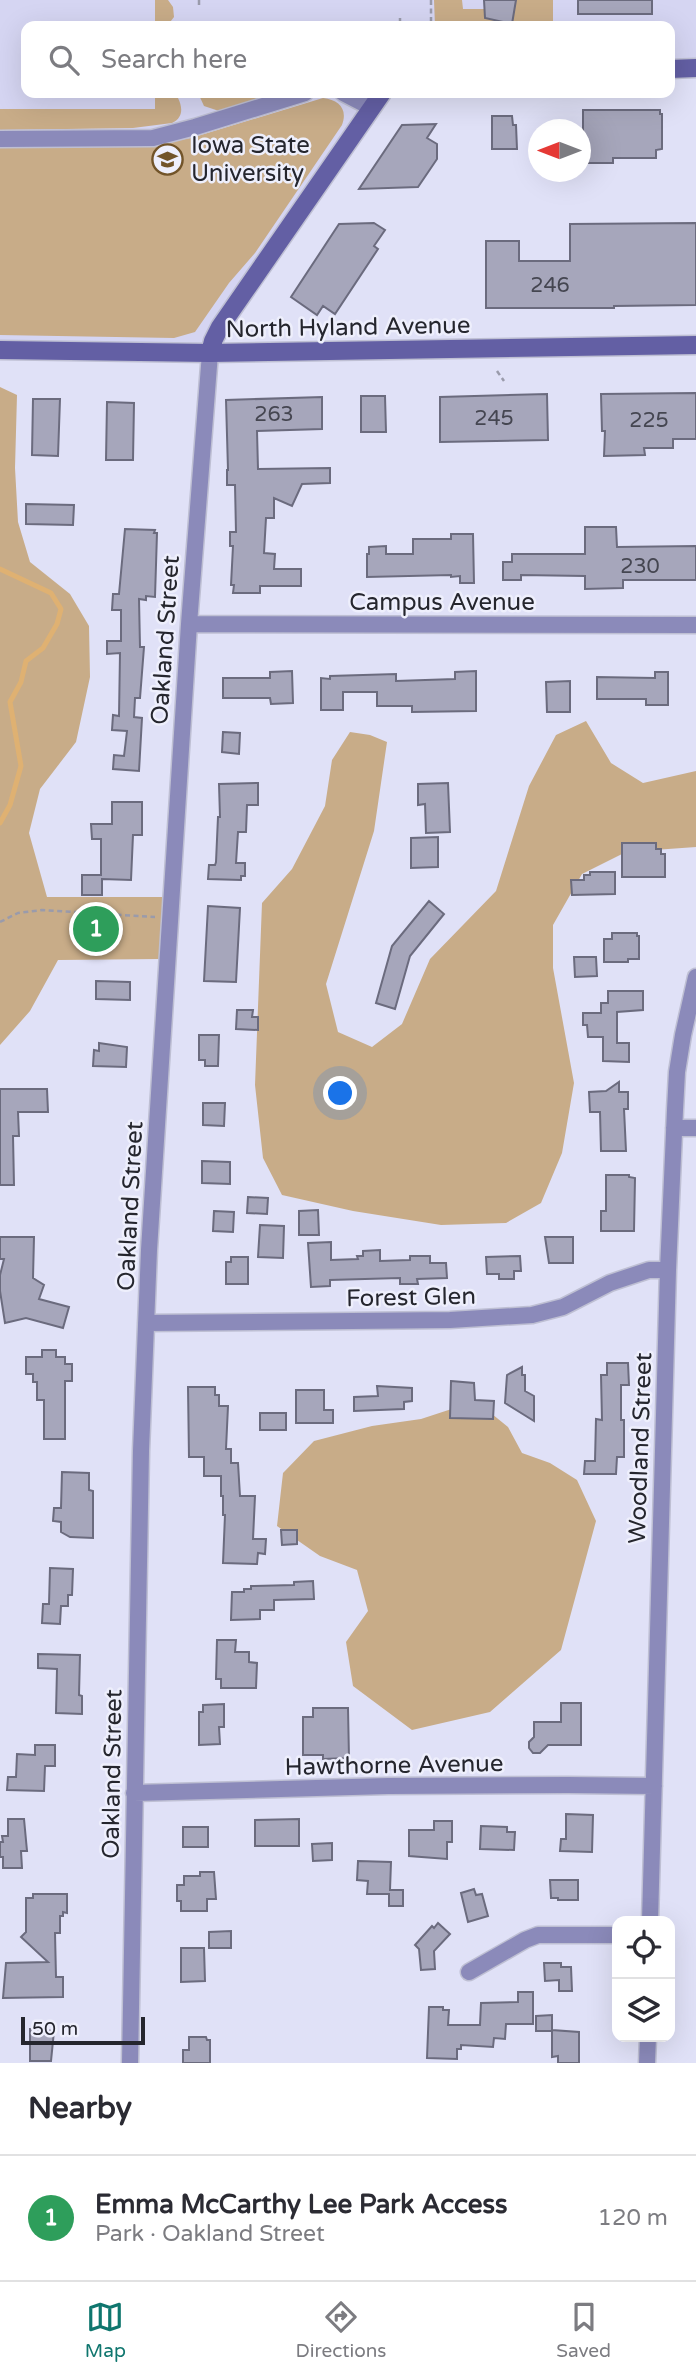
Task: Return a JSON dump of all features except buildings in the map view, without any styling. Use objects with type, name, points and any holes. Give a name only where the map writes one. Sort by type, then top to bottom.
[{"type":"main road","points":[[675,69],[696,68]]},
{"type":"main road","points":[[210,354],[220,327],[376,100]]},
{"type":"main road","name":"North Hyland Avenue","points":[[0,350],[210,354],[696,345]]},
{"type":"street","points":[[0,139],[153,138],[289,98]]},
{"type":"street","name":"Oakland Street","points":[[130,2063],[146,1324],[189,624],[210,354]]},
{"type":"street","name":"Campus Avenue","points":[[189,624],[696,625]]},
{"type":"street","name":"Woodland Street","points":[[650,1916],[674,1128],[677,1072],[696,977]]},
{"type":"street","points":[[674,1128],[696,1128]]},
{"type":"street","name":"Forest Glen","points":[[146,1324],[450,1320],[532,1315],[563,1307],[610,1283],[649,1270],[668,1270]]},
{"type":"street","name":"Hawthorne Avenue","points":[[134,1793],[388,1786],[654,1786]]},
{"type":"street","points":[[469,1972],[538,1935],[612,1935]]},
{"type":"street","points":[[647,2063],[648,2042]]},
{"type":"path","points":[[199,0],[199,5]]},
{"type":"path","points":[[431,0],[431,21]]},
{"type":"path","points":[[497,371],[504,381]]},
{"type":"path","points":[[0,922],[18,913],[42,910],[156,917]]},
{"type":"shaded area","name":"Iowa State University","points":[[0,0],[696,0],[696,68],[675,69],[675,21],[21,21],[21,98],[379,98],[210,353],[0,350]]},
{"type":"shaded area","points":[[155,0],[168,0],[173,7],[174,17],[171,21],[155,21]]},
{"type":"shaded area","points":[[434,0],[462,0],[463,9],[485,9],[485,18],[498,21],[435,21]]},
{"type":"shaded area","points":[[516,0],[553,0],[553,21],[512,21]]},
{"type":"shaded area","points":[[155,98],[178,98],[181,105],[180,116],[172,123],[133,128],[0,130],[0,109],[155,109]]},
{"type":"shaded area","points":[[200,98],[260,98],[219,111],[204,106]]},
{"type":"shaded area","points":[[323,98],[341,106],[344,114],[342,125],[255,253],[229,283],[195,332],[174,338],[0,335],[0,148],[151,145],[191,138]]},
{"type":"shaded area","points":[[0,387],[17,395],[15,468],[18,522],[30,562],[70,594],[89,626],[90,677],[76,742],[40,789],[29,833],[47,897],[163,897],[159,959],[58,960],[30,1011],[0,1045]]},
{"type":"shaded area","points":[[586,721],[611,763],[643,783],[696,771],[696,847],[626,852],[582,874],[553,925],[553,968],[574,1083],[562,1153],[541,1203],[506,1223],[441,1225],[353,1211],[282,1195],[263,1158],[255,1085],[262,903],[292,869],[325,806],[332,760],[350,732],[370,735],[387,742],[374,831],[326,984],[338,1032],[372,1047],[402,1024],[430,959],[496,891],[529,786],[556,735]]},
{"type":"shaded area","points":[[476,1401],[508,1427],[522,1453],[550,1463],[577,1480],[596,1521],[561,1650],[490,1712],[412,1730],[353,1686],[346,1642],[368,1611],[357,1570],[320,1556],[277,1526],[283,1473],[314,1441],[372,1426],[421,1419]]},
{"type":"waterway","points":[[0,569],[51,593],[61,609],[57,624],[43,648],[26,661],[21,682],[10,702],[21,766],[10,805],[0,823]]},
{"type":"place","name":"Iowa State University","points":[[168,159]]},
{"type":"place","name":"Emma McCarthy Lee Park Access","points":[[96,929]]}]
